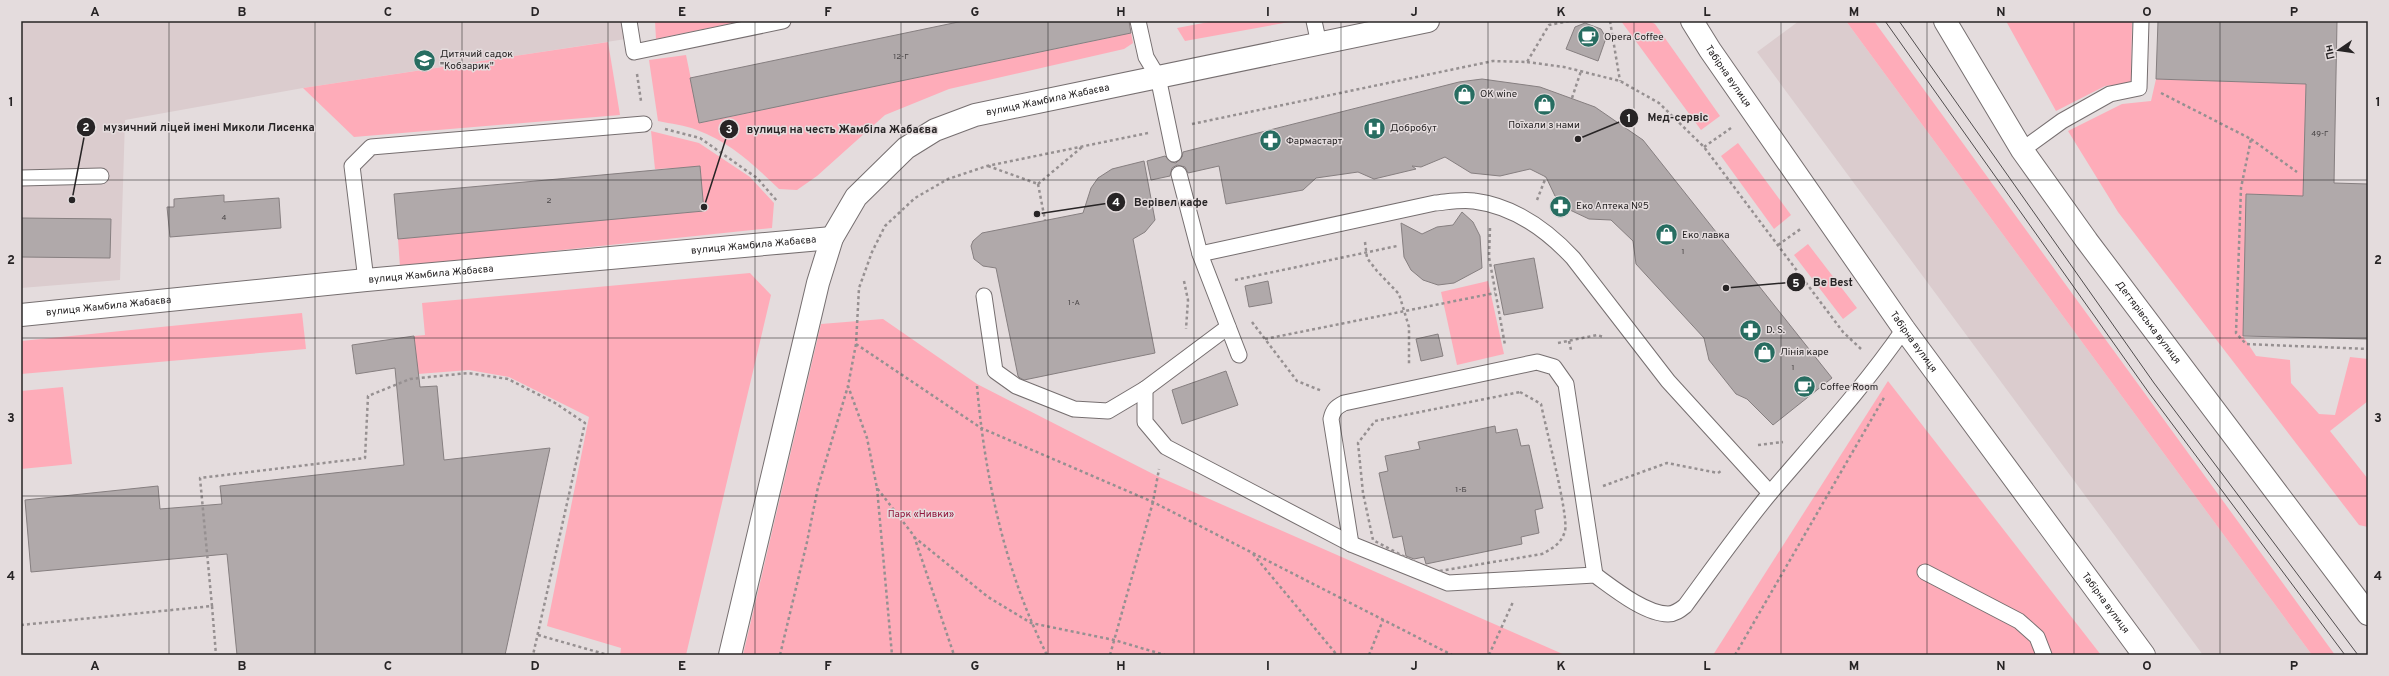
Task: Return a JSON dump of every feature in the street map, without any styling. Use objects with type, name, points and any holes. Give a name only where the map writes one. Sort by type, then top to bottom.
[{"type":"street","name":"вулиця Жамбила Жабаєва","points":[[21,315],[366,280],[832,238],[856,197],[906,148],[935,130],[975,115],[1428,21]]},
{"type":"street","name":"Табірна вулиця","points":[[1692,21],[1710,50],[1904,329],[2144,655]]},
{"type":"street","name":"Дегтярівська вулиця","points":[[1945,21],[2022,150],[2087,241],[2365,602]]},
{"type":"street","points":[[730,655],[818,283],[832,238]]},
{"type":"lane","points":[[629,21],[634,52],[783,21]]},
{"type":"lane","points":[[1138,21],[1146,57],[1158,77],[1174,154]]},
{"type":"lane","points":[[1314,21],[1319,44]]},
{"type":"lane","points":[[2022,150],[2062,121],[2110,94],[2139,88],[2141,21]]},
{"type":"lane","points":[[366,280],[352,166],[371,147],[644,124]]},
{"type":"lane","points":[[1179,174],[1200,254],[1239,354]]},
{"type":"lane","points":[[21,178],[101,176]]},
{"type":"lane","points":[[1200,254],[1228,246],[1435,202],[1474,200],[1517,214],[1556,239],[1594,283],[1668,381],[1739,462],[1770,493]]},
{"type":"lane","points":[[984,296],[995,371],[1016,386],[1074,409],[1108,411],[1145,389],[1228,327]]},
{"type":"lane","points":[[1145,389],[1145,422],[1166,447],[1351,544],[1448,583],[1595,575],[1620,594],[1658,613],[1675,613],[1685,606],[1770,493],[1842,412],[1879,365],[1904,329]]},
{"type":"lane","points":[[1351,544],[1332,428],[1333,411],[1344,402],[1537,362],[1554,367],[1566,384],[1595,575]]},
{"type":"lane","points":[[1925,572],[2019,621],[2037,637],[2044,655]]},
{"type":"path","points":[[1527,62],[1549,25],[1569,21]]},
{"type":"path","points":[[1610,21],[1620,80]]},
{"type":"path","points":[[634,52],[644,124],[700,138],[757,178],[777,201]]},
{"type":"path","points":[[780,655],[807,542],[818,487],[848,386],[856,344],[858,288],[872,252],[885,226],[915,198],[948,179],[987,166],[1493,61],[1527,62],[1581,71],[1620,80],[1659,103],[1704,147],[1844,332],[1865,353]]},
{"type":"path","points":[[1572,98],[1581,71]]},
{"type":"path","points":[[2139,88],[2159,92],[2251,139],[2297,172]]},
{"type":"path","points":[[1704,147],[1732,127]]},
{"type":"path","points":[[2251,139],[2241,188],[2236,333],[2246,344],[2368,349]]},
{"type":"path","points":[[1038,184],[1084,145]]},
{"type":"path","points":[[987,166],[1038,184]]},
{"type":"path","points":[[1537,200],[1546,177]]},
{"type":"path","points":[[1038,184],[1045,220]]},
{"type":"path","points":[[1530,198],[1543,204]]},
{"type":"path","points":[[1491,206],[1489,257],[1506,346]]},
{"type":"path","points":[[1361,217],[1367,258],[1376,272],[1399,294],[1409,327],[1410,373],[1418,413]]},
{"type":"path","points":[[1778,246],[1802,228]]},
{"type":"path","points":[[1228,246],[1232,281],[1366,251],[1397,246]]},
{"type":"path","points":[[1182,336],[1186,330],[1188,300],[1183,276]]},
{"type":"path","points":[[1186,291],[1212,285]]},
{"type":"path","points":[[1265,339],[1495,293]]},
{"type":"path","points":[[1252,321],[1297,381],[1322,391],[1330,389]]},
{"type":"path","points":[[1553,344],[1597,335],[1620,341],[1634,336]]},
{"type":"path","points":[[856,344],[981,428],[1153,502],[1452,655]]},
{"type":"path","points":[[995,371],[977,384],[981,428],[1006,552],[1031,623],[1047,655]]},
{"type":"path","points":[[216,655],[200,478],[365,458],[368,396],[410,379],[468,373],[508,379],[555,403],[585,423],[533,655]]},
{"type":"path","points":[[848,386],[867,438],[877,488],[892,655]]},
{"type":"path","points":[[1520,392],[1540,404],[1561,498],[1565,530],[1557,546],[1542,554],[1433,572],[1372,540],[1363,493],[1358,443],[1375,421],[1418,413],[1520,392]]},
{"type":"path","points":[[1735,655],[1886,394]]},
{"type":"path","points":[[1561,498],[1582,493],[1667,463],[1718,473],[1739,462],[1760,446],[1782,443],[1787,438]]},
{"type":"path","points":[[1753,442],[1760,446]]},
{"type":"path","points":[[1110,655],[1153,502],[1166,447]]},
{"type":"path","points":[[877,488],[914,536],[988,597],[1031,623],[1114,640],[1165,655]]},
{"type":"path","points":[[914,536],[954,655]]},
{"type":"path","points":[[1252,552],[1336,655]]},
{"type":"path","points":[[1490,655],[1523,579],[1520,557]]},
{"type":"path","points":[[21,625],[212,606]]},
{"type":"path","points":[[1369,655],[1383,620]]},
{"type":"path","points":[[538,635],[608,655]]},
{"type":"shaded area","points":[[21,21],[623,21],[626,39],[303,88],[125,120],[120,280],[21,288]]},
{"type":"shaded area","points":[[1799,21],[1846,21],[2312,655],[2203,655],[1757,52]]},
{"type":"green space","points":[[655,21],[742,21],[656,39]]},
{"type":"green space","points":[[1129,21],[1133,43],[1124,49],[949,89],[885,115],[817,176],[797,190],[779,189],[741,155],[709,135],[688,127],[658,121],[649,60],[686,55],[700,123],[1113,37]]},
{"type":"green space","points":[[1214,21],[1295,21],[1185,41],[1177,28]]},
{"type":"green space","points":[[1621,21],[1649,21],[1655,24],[1720,116],[1701,130]]},
{"type":"green space","points":[[1846,21],[1874,21],[2335,655],[2312,655]]},
{"type":"green space","points":[[2006,21],[2132,21],[2131,83],[2105,86],[2056,111]]},
{"type":"green space","points":[[608,42],[620,115],[354,137],[303,88]]},
{"type":"green space","points":[[2156,79],[2306,84],[2303,196],[2246,194],[2243,336],[2256,356],[2290,360],[2291,383],[2319,414],[2335,415],[2350,357],[2368,359],[2368,401],[2330,431],[2368,479],[2368,527],[2359,525],[2118,212],[2068,131],[2122,104],[2151,101]]},
{"type":"green space","points":[[651,131],[699,143],[750,177],[774,203],[772,228],[400,267],[398,239],[704,211],[700,167],[655,169]]},
{"type":"green space","points":[[1738,143],[1791,215],[1774,229],[1721,156]]},
{"type":"green space","points":[[1808,244],[1857,308],[1843,319],[1794,255]]},
{"type":"green space","points":[[750,273],[771,295],[686,655],[620,655],[621,648],[547,626],[589,417],[509,377],[469,370],[418,374],[414,336],[425,335],[422,303]]},
{"type":"green space","points":[[1488,281],[1504,354],[1457,365],[1441,292]]},
{"type":"green space","points":[[302,313],[306,349],[21,374],[21,341]]},
{"type":"green space","name":"Парк «Нивки»","points":[[883,319],[977,384],[1157,476],[1565,655],[743,655],[821,324]]},
{"type":"green space","points":[[1888,381],[2101,655],[1713,655]]},
{"type":"green space","points":[[63,387],[72,464],[21,469],[21,391]]},
{"type":"building","points":[[963,21],[1129,21],[1131,33],[699,123],[690,78]]},
{"type":"building","points":[[2158,21],[2337,21],[2334,183],[2368,184],[2368,339],[2243,336],[2246,194],[2303,196],[2306,84],[2156,79]]},
{"type":"building","points":[[1585,23],[1601,29],[1606,38],[1598,61],[1566,49],[1575,27]]},
{"type":"building","points":[[1482,79],[1540,87],[1595,107],[1643,140],[1832,378],[1773,425],[1747,399],[1736,394],[1709,360],[1704,338],[1636,264],[1633,241],[1611,220],[1589,219],[1570,210],[1555,196],[1546,177],[1530,169],[1500,176],[1471,173],[1445,157],[1421,167],[1412,166],[1416,169],[1374,179],[1358,172],[1316,178],[1303,190],[1226,204],[1219,166],[1188,173],[1185,167],[1177,165],[1172,168],[1170,176],[1151,180],[1147,161],[1165,156],[1171,162],[1176,163],[1182,157],[1183,152],[1459,82]]},
{"type":"building","points":[[1144,161],[1155,220],[1145,232],[1133,239],[1155,353],[1024,380],[1020,378],[1018,376],[996,268],[983,266],[974,259],[971,246],[973,241],[982,233],[1083,213],[1091,188],[1098,178],[1112,169]]},
{"type":"building","points":[[700,166],[704,211],[398,239],[394,194]]},
{"type":"building","points":[[224,195],[224,202],[279,198],[281,228],[170,237],[167,207],[174,207],[174,199]]},
{"type":"building","points":[[1462,212],[1473,222],[1480,236],[1482,268],[1454,283],[1438,285],[1423,280],[1411,270],[1404,257],[1401,223],[1422,234],[1437,227],[1453,225]]},
{"type":"building","points":[[21,218],[111,219],[110,258],[21,257]]},
{"type":"building","points":[[1534,258],[1543,308],[1504,315],[1494,265]]},
{"type":"building","points":[[1268,281],[1272,303],[1249,307],[1245,286]]},
{"type":"building","points":[[1438,334],[1443,356],[1421,361],[1416,339]]},
{"type":"building","points":[[414,336],[420,387],[437,386],[444,460],[550,448],[505,655],[237,655],[227,554],[31,572],[25,500],[158,486],[160,509],[222,504],[220,486],[404,465],[395,368],[356,374],[352,345]]},
{"type":"building","points":[[1226,371],[1238,405],[1182,424],[1172,390]]},
{"type":"building","points":[[1495,426],[1496,433],[1517,429],[1521,446],[1529,445],[1543,508],[1535,510],[1539,533],[1521,537],[1522,544],[1426,564],[1424,557],[1414,559],[1406,556],[1402,536],[1393,538],[1379,473],[1388,471],[1385,456],[1420,449],[1418,442]]},
{"type":"tram line","points":[[1885,21],[2149,393],[2345,655]]},
{"type":"tram line","points":[[1899,21],[2154,383],[2358,655]]},
{"type":"place","name":"Opera Coffee","points":[[1589,37]]},
{"type":"place","name":"Дитячий садок \"Кобзарик\"","points":[[425,60]]},
{"type":"place","name":"OK wine","points":[[1465,94]]},
{"type":"place","name":"Поїхали з нами","points":[[1544,105]]},
{"type":"place","name":"Добробут","points":[[1374,128]]},
{"type":"place","name":"Мед-сервіс","points":[[1578,139]]},
{"type":"place","name":"Фармастарт","points":[[1271,141]]},
{"type":"place","name":"музичний ліцей імені Миколи Лисенка","points":[[72,200]]},
{"type":"place","name":"Еко Аптека №5","points":[[1561,206]]},
{"type":"place","name":"вулиця на честь Жамбіла Жабаєва","points":[[704,207]]},
{"type":"place","name":"Верівел кафе","points":[[1037,214]]},
{"type":"place","name":"Еко лавка","points":[[1667,235]]},
{"type":"place","name":"Be Best","points":[[1726,288]]},
{"type":"place","name":"D. S.","points":[[1750,330]]},
{"type":"place","name":"Лінія каре","points":[[1765,352]]},
{"type":"place","name":"Coffee Room","points":[[1805,387]]}]
